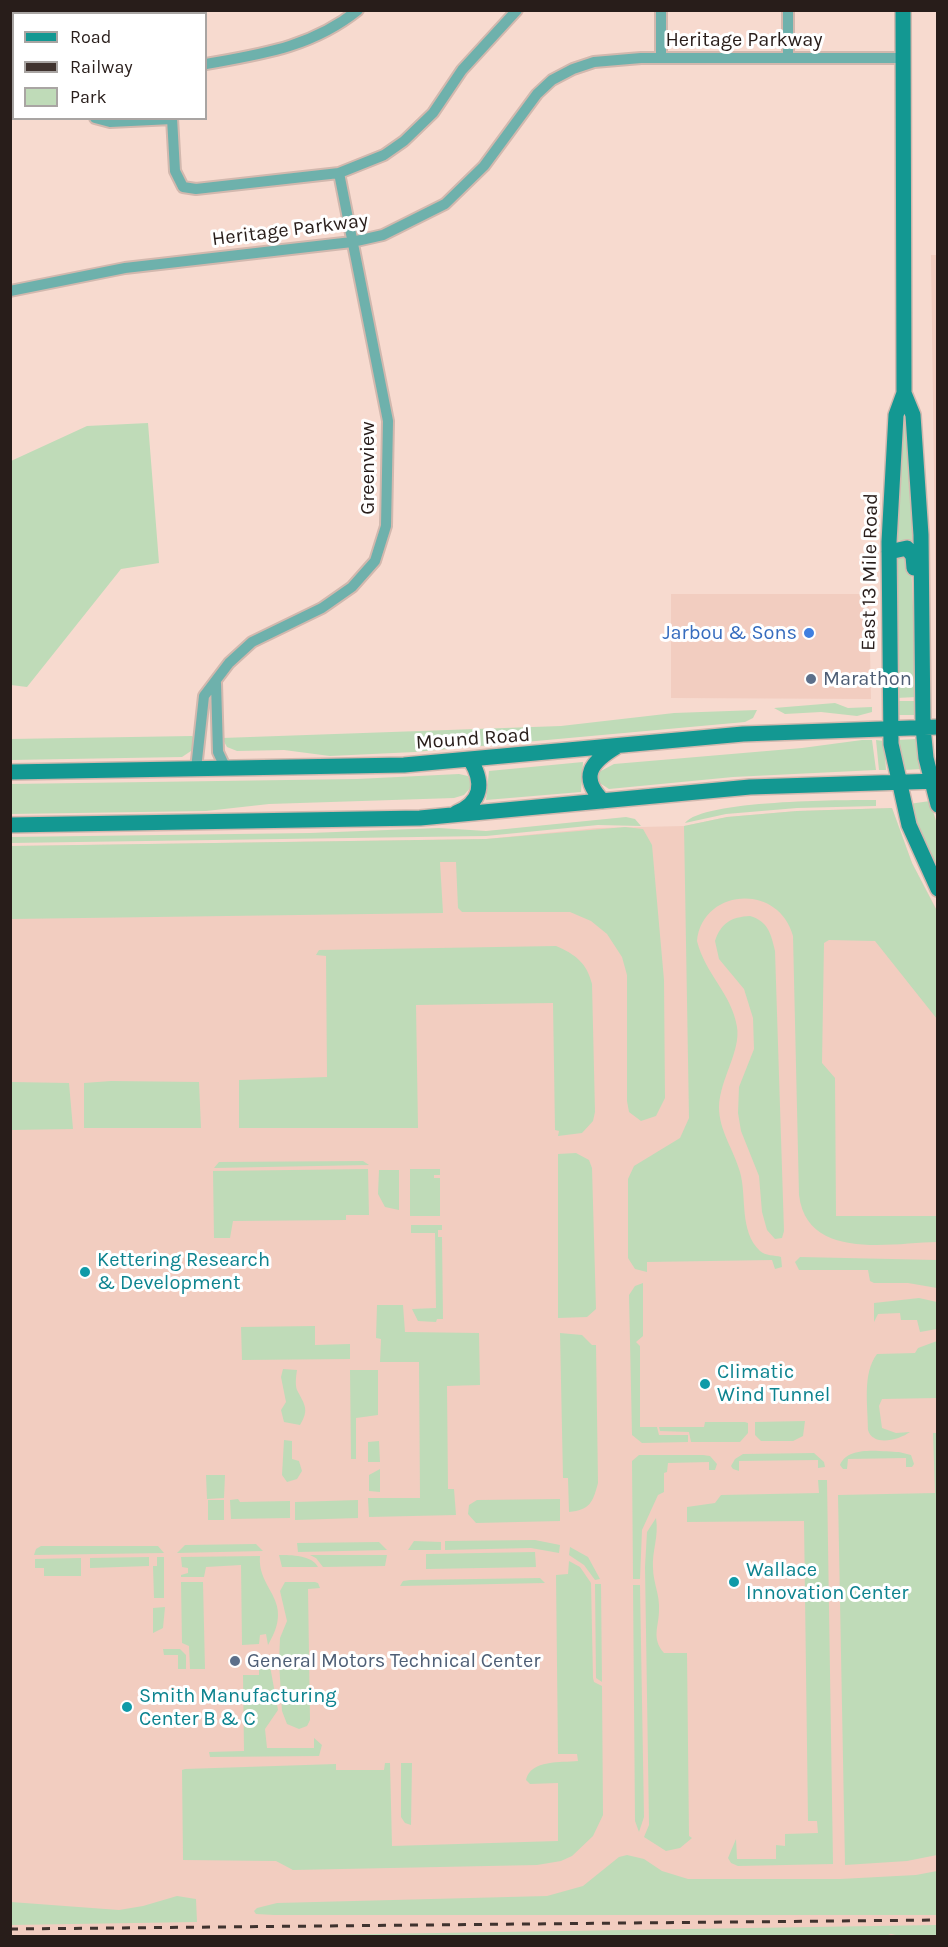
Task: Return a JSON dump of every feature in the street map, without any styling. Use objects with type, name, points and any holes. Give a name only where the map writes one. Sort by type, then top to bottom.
[{"type":"main road","name":"East 13 Mile Road","points":[[903,10],[904,393],[896,415],[889,552],[890,728],[897,782],[912,834],[938,889]]},
{"type":"main road","name":"East 13 Mile Road","points":[[904,393],[913,416],[921,535],[922,615],[934,781],[938,805]]},
{"type":"main road","points":[[889,552],[901,547],[911,550],[914,556],[915,610],[922,615]]},
{"type":"main road","name":"Mound Road","points":[[10,772],[371,766],[471,760],[766,733],[930,727]]},
{"type":"main road","points":[[603,801],[593,789],[590,775],[596,762],[619,746]]},
{"type":"main road","points":[[451,816],[471,804],[479,793],[480,779],[471,760]]},
{"type":"main road","points":[[10,825],[336,821],[451,816],[758,787],[934,781]]},
{"type":"street","points":[[207,64],[279,50],[309,40],[335,29],[358,10]]},
{"type":"street","points":[[172,120],[175,171],[183,187],[196,189],[339,173],[384,155],[419,128],[434,113],[462,70],[517,10]]},
{"type":"street","points":[[661,10],[661,58]]},
{"type":"street","points":[[788,10],[788,57]]},
{"type":"street","name":"Heritage Parkway","points":[[10,291],[125,268],[352,242],[383,235],[445,204],[484,166],[537,94],[552,80],[573,69],[594,62],[661,58],[903,58]]},
{"type":"street","points":[[102,120],[110,122],[151,120]]},
{"type":"street","name":"Greenview","points":[[196,769],[200,752],[201,709],[204,696],[229,663],[243,649],[322,608],[352,587],[375,561],[386,526],[388,421],[339,173]]},
{"type":"street","points":[[216,682],[218,752],[226,769]]},
{"type":"shaded area","points":[[931,255],[938,255],[937,698]]},
{"type":"shaded area","points":[[671,594],[869,594],[871,699],[671,698]]},
{"type":"shaded area","name":"General Motors Technical Center","points":[[892,808],[912,863],[938,912],[937,1936],[11,1936],[10,846],[486,839],[597,828],[684,826],[727,817],[797,811]]},
{"type":"green space","points":[[96,10],[189,11],[185,12],[95,12]]},
{"type":"green space","points":[[904,415],[907,417],[914,542],[896,540]]},
{"type":"green space","points":[[148,423],[159,563],[121,569],[27,687],[11,685],[11,461],[87,426]]},
{"type":"green space","points":[[902,554],[911,561],[917,697],[896,698],[897,556]]},
{"type":"green space","points":[[896,701],[917,701],[916,715],[897,715]]},
{"type":"green space","points":[[835,703],[848,708],[872,707],[872,712],[857,716],[821,712],[785,714],[774,708]]},
{"type":"green space","points":[[757,710],[753,718],[745,722],[415,752],[330,756],[284,750],[237,751],[227,747],[222,738],[561,726],[674,713]]},
{"type":"green space","points":[[192,736],[195,738],[194,749],[182,757],[11,760],[10,739]]},
{"type":"green space","points":[[916,739],[922,769],[903,770],[898,740]]},
{"type":"green space","points":[[872,740],[876,770],[733,777],[609,789],[598,782],[599,772],[614,764],[802,748]]},
{"type":"green space","points":[[876,740],[884,741],[886,770],[879,770]]},
{"type":"green space","points":[[583,762],[581,792],[486,800],[489,771]]},
{"type":"green space","points":[[459,774],[468,776],[472,786],[464,795],[454,798],[269,804],[206,811],[11,814],[10,784],[357,779]]},
{"type":"green space","points":[[876,800],[876,806],[797,808],[726,814],[685,823],[697,815],[744,806],[805,801]]},
{"type":"green space","points":[[930,801],[937,824],[937,867],[909,804]]},
{"type":"green space","points":[[892,808],[912,863],[937,911],[937,1019],[875,941],[829,940],[824,943],[822,1063],[835,1078],[836,1216],[937,1216],[937,1242],[853,1244],[834,1239],[817,1230],[805,1216],[799,1195],[793,936],[785,919],[772,907],[757,900],[741,899],[726,902],[712,911],[702,924],[697,941],[706,964],[730,1004],[737,1027],[736,1046],[719,1107],[721,1124],[740,1172],[746,1224],[753,1243],[762,1253],[781,1257],[782,1267],[775,1269],[772,1260],[647,1262],[647,1272],[635,1269],[628,1258],[628,1179],[634,1166],[680,1138],[689,1118],[684,826],[727,817],[797,811]]},
{"type":"green space","points":[[626,817],[635,819],[641,826],[598,825],[486,836],[10,843],[11,837],[310,833],[439,828],[486,831]]},
{"type":"green space","points":[[625,827],[643,829],[652,845],[664,980],[665,1098],[656,1116],[641,1121],[629,1112],[627,1101],[627,975],[622,957],[607,934],[591,921],[570,912],[462,912],[458,908],[456,862],[440,862],[443,913],[11,919],[11,846],[486,839]]},
{"type":"green space","points":[[750,916],[765,925],[775,951],[784,1231],[782,1238],[775,1239],[767,1230],[762,1212],[759,1176],[741,1131],[738,1113],[739,1087],[754,1049],[753,1018],[744,989],[719,959],[715,941],[720,930],[728,922]]},
{"type":"green space","points":[[556,946],[579,960],[587,970],[592,984],[595,1112],[593,1121],[582,1133],[558,1136],[559,1131],[555,1130],[553,1003],[416,1005],[418,1128],[239,1128],[239,1080],[327,1077],[326,956],[316,955],[319,950]]},
{"type":"green space","points":[[11,1082],[69,1083],[73,1129],[11,1130]]},
{"type":"green space","points":[[199,1082],[201,1128],[84,1128],[84,1083]]},
{"type":"green space","points":[[576,1153],[589,1160],[592,1168],[596,1309],[587,1317],[558,1318],[558,1154]]},
{"type":"green space","points":[[363,1161],[369,1165],[214,1168],[219,1162]]},
{"type":"green space","points":[[368,1169],[369,1215],[346,1215],[346,1220],[233,1221],[230,1238],[214,1238],[213,1171]]},
{"type":"green space","points":[[410,1169],[440,1169],[440,1175],[434,1175],[434,1178],[440,1178],[440,1216],[410,1216]]},
{"type":"green space","points":[[379,1170],[399,1170],[399,1210],[385,1207],[378,1194]]},
{"type":"green space","points":[[411,1225],[442,1225],[442,1230],[438,1230],[438,1237],[442,1237],[443,1319],[437,1319],[436,1322],[418,1321],[412,1309],[436,1308],[435,1233],[411,1233]]},
{"type":"green space","points":[[800,1257],[937,1260],[937,1288],[908,1283],[874,1283],[870,1281],[868,1270],[799,1270],[795,1262]]},
{"type":"green space","points":[[643,1283],[643,1336],[636,1342],[640,1346],[640,1427],[657,1427],[659,1435],[688,1435],[688,1442],[642,1443],[632,1435],[629,1295],[635,1286]]},
{"type":"green space","points":[[919,1298],[937,1302],[937,1329],[920,1332],[917,1320],[901,1320],[900,1313],[878,1314],[874,1322],[874,1303]]},
{"type":"green space","points":[[377,1305],[403,1305],[405,1332],[479,1333],[480,1385],[447,1386],[448,1489],[454,1489],[456,1515],[369,1517],[368,1498],[420,1498],[419,1362],[380,1362],[381,1339],[376,1338]]},
{"type":"green space","points":[[315,1326],[315,1345],[350,1344],[350,1359],[242,1360],[241,1327]]},
{"type":"green space","points":[[560,1333],[582,1335],[592,1345],[596,1345],[598,1483],[590,1504],[582,1509],[569,1512],[568,1478],[563,1478]]},
{"type":"green space","points":[[937,1341],[937,1398],[882,1399],[879,1406],[882,1428],[896,1433],[910,1432],[893,1439],[875,1439],[868,1430],[867,1390],[869,1371],[877,1354],[915,1353],[918,1348]]},
{"type":"green space","points":[[283,1369],[297,1370],[296,1388],[304,1403],[305,1411],[300,1425],[284,1422],[281,1410],[286,1402],[281,1377]]},
{"type":"green space","points":[[350,1370],[378,1370],[378,1415],[356,1418],[356,1459],[351,1459]]},
{"type":"green space","points":[[805,1421],[803,1436],[793,1441],[761,1441],[755,1435],[755,1422]]},
{"type":"green space","points":[[705,1422],[745,1422],[748,1423],[748,1433],[740,1442],[691,1442],[689,1432],[660,1431],[659,1427],[704,1427]]},
{"type":"green space","points":[[933,1433],[938,1433],[937,1855],[907,1861],[845,1865],[838,1495],[935,1493]]},
{"type":"green space","points":[[284,1440],[292,1441],[292,1459],[299,1461],[302,1471],[297,1479],[287,1482],[282,1475]]},
{"type":"green space","points":[[379,1441],[380,1462],[368,1462],[368,1442]]},
{"type":"green space","points":[[858,1452],[899,1452],[911,1455],[914,1464],[912,1467],[906,1467],[906,1458],[848,1459],[847,1469],[843,1469],[840,1465],[844,1459]]},
{"type":"green space","points":[[814,1453],[824,1462],[825,1467],[818,1468],[818,1460],[739,1461],[739,1471],[731,1466],[735,1459],[743,1454]]},
{"type":"green space","points":[[639,1455],[703,1455],[710,1456],[717,1464],[715,1470],[709,1470],[709,1462],[668,1463],[667,1472],[664,1473],[664,1492],[658,1495],[642,1530],[640,1579],[633,1579],[632,1461]]},
{"type":"green space","points":[[380,1469],[380,1492],[369,1491],[369,1475]]},
{"type":"green space","points":[[206,1475],[225,1475],[224,1498],[207,1499]]},
{"type":"green space","points":[[818,1480],[827,1480],[833,1864],[738,1866],[731,1863],[728,1858],[736,1839],[737,1859],[776,1859],[776,1845],[785,1846],[785,1834],[818,1833],[817,1821],[808,1821],[804,1521],[687,1522],[687,1507],[715,1503],[721,1495],[819,1493]]},
{"type":"green space","points":[[238,1499],[240,1502],[290,1501],[290,1518],[231,1519],[230,1500]]},
{"type":"green space","points":[[560,1499],[560,1521],[476,1523],[468,1514],[469,1505],[477,1500]]},
{"type":"green space","points":[[208,1500],[224,1500],[224,1520],[208,1520]]},
{"type":"green space","points":[[358,1500],[358,1518],[295,1520],[295,1502]]},
{"type":"green space","points":[[656,1518],[653,1568],[659,1604],[658,1642],[664,1653],[687,1653],[689,1836],[692,1838],[680,1848],[666,1851],[644,1837],[649,1825],[645,1567],[647,1532]]},
{"type":"green space","points":[[535,1540],[560,1545],[559,1553],[531,1548],[445,1550],[445,1541]]},
{"type":"green space","points":[[414,1541],[441,1542],[441,1550],[408,1550]]},
{"type":"green space","points":[[379,1542],[387,1550],[298,1552],[297,1543]]},
{"type":"green space","points":[[256,1544],[263,1551],[177,1553],[185,1545]]},
{"type":"green space","points":[[41,1546],[158,1546],[164,1553],[34,1555],[36,1549]]},
{"type":"green space","points":[[570,1547],[588,1557],[600,1579],[595,1580],[584,1565],[569,1555]]},
{"type":"green space","points":[[535,1552],[536,1567],[426,1569],[426,1554]]},
{"type":"green space","points":[[279,1555],[306,1558],[318,1567],[282,1567]]},
{"type":"green space","points":[[310,1555],[387,1555],[385,1566],[323,1567],[316,1558]]},
{"type":"green space","points":[[260,1556],[264,1578],[277,1606],[276,1629],[268,1645],[266,1634],[260,1635],[259,1644],[242,1645],[241,1565],[206,1567],[204,1577],[181,1577],[188,1573],[188,1568],[182,1567],[181,1557]]},
{"type":"green space","points":[[149,1557],[149,1566],[90,1568],[90,1558]]},
{"type":"green space","points":[[157,1557],[164,1557],[164,1598],[154,1598],[153,1566],[157,1566]]},
{"type":"green space","points":[[81,1558],[81,1576],[44,1576],[44,1568],[35,1568],[35,1559]]},
{"type":"green space","points":[[569,1561],[580,1567],[591,1583],[593,1678],[594,1682],[602,1686],[603,1815],[593,1836],[572,1856],[561,1861],[537,1865],[293,1870],[276,1861],[183,1860],[182,1770],[185,1769],[336,1764],[336,1770],[384,1770],[385,1763],[390,1763],[392,1846],[558,1841],[558,1783],[530,1784],[526,1780],[529,1773],[540,1765],[578,1761],[577,1754],[558,1754],[556,1575],[568,1574]]},
{"type":"green space","points":[[540,1578],[545,1583],[400,1586],[403,1581],[410,1580]]},
{"type":"green space","points":[[181,1582],[203,1582],[205,1669],[190,1669],[189,1646],[182,1643]]},
{"type":"green space","points":[[285,1582],[315,1582],[320,1588],[308,1589],[310,1720],[307,1726],[299,1729],[287,1724],[282,1711],[280,1638],[287,1621],[280,1591]]},
{"type":"green space","points":[[595,1584],[601,1584],[602,1682],[596,1678]]},
{"type":"green space","points":[[633,1585],[640,1585],[644,1817],[639,1832],[635,1821]]},
{"type":"green space","points":[[165,1607],[163,1628],[153,1633],[153,1608]]},
{"type":"green space","points":[[163,1649],[180,1649],[186,1655],[186,1669],[178,1669],[178,1655],[164,1655]]},
{"type":"green space","points":[[259,1666],[270,1666],[278,1710],[265,1729],[267,1748],[314,1748],[314,1738],[322,1745],[319,1756],[210,1757],[209,1752],[244,1751],[243,1675],[259,1675]]},
{"type":"green space","points":[[401,1763],[412,1763],[411,1825],[405,1823],[401,1817]]},
{"type":"green space","points":[[627,1855],[644,1859],[662,1871],[688,1879],[840,1879],[916,1875],[937,1871],[937,1915],[274,1915],[256,1914],[254,1911],[257,1908],[277,1903],[547,1896],[583,1886],[619,1857]]},
{"type":"green space","points":[[177,1896],[196,1899],[197,1922],[11,1925],[11,1902],[119,1910]]},
{"type":"green space","points":[[937,1925],[937,1936],[891,1934],[885,1936],[251,1936]]},
{"type":"railway","points":[[10,1929],[938,1920]]},
{"type":"place","name":"Jarbou & Sons","points":[[809,633]]},
{"type":"place","name":"Marathon","points":[[811,679]]},
{"type":"place","name":"Kettering Research & Development","points":[[85,1272]]},
{"type":"place","name":"Climatic Wind Tunnel","points":[[705,1384]]},
{"type":"place","name":"Wallace Innovation Center","points":[[734,1582]]},
{"type":"place","name":"General Motors Technical Center","points":[[235,1661]]},
{"type":"place","name":"Smith Manufacturing Center B & C","points":[[127,1707]]}]
